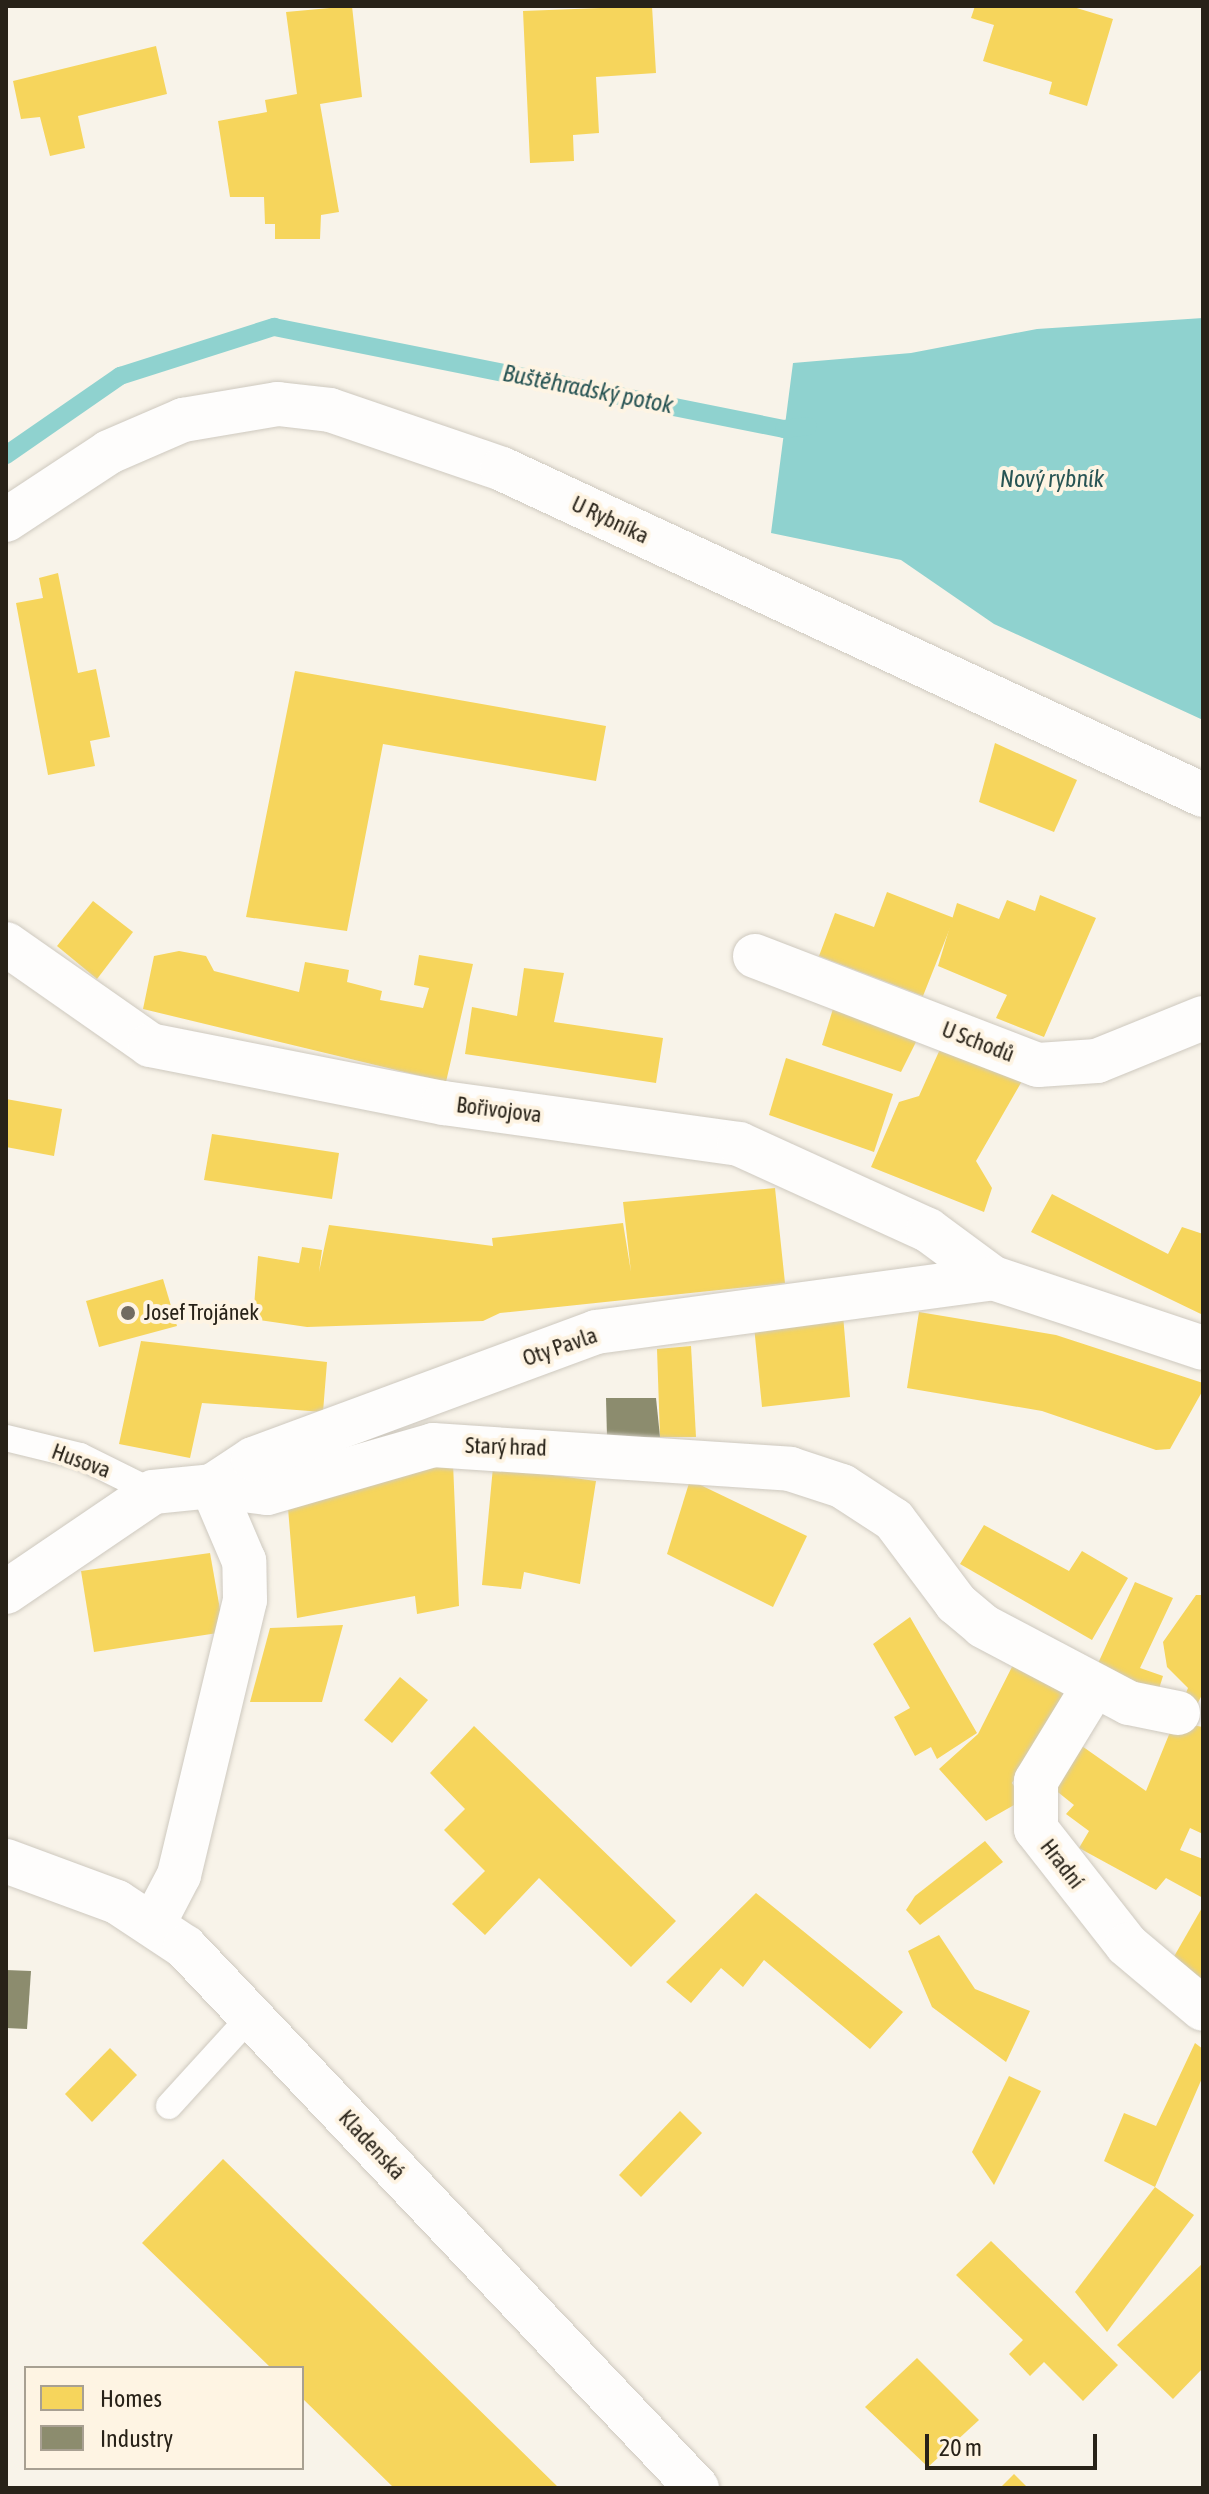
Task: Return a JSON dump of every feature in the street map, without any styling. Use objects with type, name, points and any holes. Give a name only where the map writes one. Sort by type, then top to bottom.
[{"type":"street","name":"U Rybníka","points":[[6,520],[109,452],[183,420],[278,404],[330,410],[502,469],[1203,795]]},
{"type":"street","name":"Bořivojova","points":[[6,944],[150,1045],[444,1103],[739,1144],[928,1230],[993,1278]]},
{"type":"street","name":"U Schodů","points":[[755,956],[1038,1065],[1097,1061],[1203,1018]]},
{"type":"street","name":"Oty Pavla","points":[[6,1592],[153,1492],[212,1486],[253,1459],[596,1332],[993,1278],[1203,1348]]},
{"type":"street","name":"Starý hrad","points":[[212,1486],[267,1493],[433,1445],[790,1469],[866,1499],[907,1532],[967,1614],[1094,1686],[1141,1708],[1191,1715]]},
{"type":"street","points":[[155,1921],[179,1875],[245,1600],[244,1561],[212,1486]]},
{"type":"street","name":"Hradní","points":[[1094,1686],[1036,1781],[1036,1829],[1127,1945],[1203,2009]]},
{"type":"street","name":"Kladenská","points":[[6,1861],[155,1921],[251,2016],[697,2488]]},
{"type":"lane","name":"Husova","points":[[6,1438],[80,1456],[153,1492]]},
{"type":"lane","points":[[169,2106],[251,2016]]},
{"type":"water","name":"Nový rybník","points":[[1203,318],[1203,720],[994,624],[901,560],[771,533],[793,363],[911,353],[1037,329]]},
{"type":"building: Homes","points":[[352,6],[362,97],[320,104],[339,212],[321,215],[320,239],[275,239],[275,224],[265,224],[264,197],[230,197],[218,121],[267,112],[265,100],[297,94],[286,12]]},
{"type":"building: Homes","points":[[652,6],[656,73],[596,77],[599,133],[573,135],[574,161],[530,163],[523,11]]},
{"type":"building: Homes","points":[[975,6],[1070,6],[1113,19],[1087,106],[1049,94],[1052,82],[983,61],[994,25],[971,18]]},
{"type":"building: Homes","points":[[156,46],[167,94],[78,116],[85,148],[50,156],[40,117],[21,119],[13,81]]},
{"type":"building: Homes","points":[[58,573],[78,673],[96,669],[110,737],[90,741],[95,766],[48,775],[16,603],[43,598],[39,578]]},
{"type":"building: Homes","points":[[295,671],[606,726],[596,781],[383,744],[347,931],[246,917]]},
{"type":"building: Homes","points":[[995,743],[1077,780],[1054,832],[979,802]]},
{"type":"building: Homes","points":[[887,892],[954,918],[923,996],[819,956],[835,913],[874,927]]},
{"type":"building: Homes","points":[[1040,895],[1096,918],[1044,1037],[996,1018],[1007,995],[938,966],[957,903],[999,919],[1007,900],[1035,911]]},
{"type":"building: Homes","points":[[93,901],[133,932],[97,979],[57,946]]},
{"type":"building: Homes","points":[[179,951],[206,956],[214,971],[299,992],[305,962],[349,970],[347,982],[382,991],[380,1000],[423,1008],[429,988],[414,985],[419,955],[473,964],[446,1082],[143,1009],[154,956]]},
{"type":"building: Homes","points":[[524,968],[564,973],[554,1022],[663,1038],[656,1083],[465,1054],[472,1007],[517,1016]]},
{"type":"building: Homes","points":[[835,1002],[919,1036],[901,1072],[822,1045]]},
{"type":"building: Homes","points":[[941,1047],[1022,1081],[976,1161],[992,1188],[984,1212],[871,1167],[899,1102],[919,1096]]},
{"type":"building: Homes","points":[[786,1058],[893,1094],[874,1152],[769,1115]]},
{"type":"building: Homes","points":[[6,1099],[62,1109],[54,1156],[6,1147]]},
{"type":"building: Homes","points":[[212,1134],[339,1153],[332,1199],[204,1180]]},
{"type":"building: Homes","points":[[775,1188],[785,1283],[500,1313],[483,1321],[307,1327],[253,1319],[258,1256],[299,1263],[302,1247],[322,1250],[319,1272],[329,1225],[493,1246],[492,1238],[623,1223],[631,1272],[623,1202]]},
{"type":"building: Homes","points":[[1052,1194],[1168,1254],[1182,1227],[1203,1234],[1203,1315],[1031,1232]]},
{"type":"building: Homes","points":[[163,1279],[177,1326],[99,1347],[86,1301]]},
{"type":"building: Homes","points":[[919,1312],[1056,1335],[1203,1383],[1203,1390],[1170,1449],[1156,1450],[1042,1411],[907,1388]]},
{"type":"building: Homes","points":[[843,1315],[850,1397],[762,1407],[754,1326]]},
{"type":"building: Homes","points":[[141,1341],[327,1362],[323,1412],[202,1403],[190,1458],[119,1444]]},
{"type":"building: Homes","points":[[691,1346],[696,1437],[660,1437],[657,1349]]},
{"type":"building: Homes","points":[[453,1463],[459,1606],[417,1614],[415,1596],[297,1618],[287,1496]]},
{"type":"building: Homes","points":[[493,1467],[596,1481],[580,1584],[524,1572],[521,1589],[482,1585]]},
{"type":"building: Homes","points":[[690,1480],[807,1536],[773,1607],[667,1554]]},
{"type":"building: Homes","points":[[984,1525],[1069,1571],[1082,1551],[1128,1578],[1092,1640],[960,1564]]},
{"type":"building: Homes","points":[[210,1553],[224,1632],[94,1652],[81,1571]]},
{"type":"building: Homes","points":[[1135,1582],[1173,1598],[1140,1668],[1163,1676],[1158,1692],[1095,1670]]},
{"type":"building: Homes","points":[[1196,1595],[1203,1595],[1203,1693],[1187,1724],[1203,1727],[1203,1834],[1190,1828],[1180,1850],[1203,1859],[1203,1898],[1166,1878],[1156,1890],[1079,1848],[1089,1831],[1066,1814],[1074,1805],[1049,1785],[1079,1744],[1146,1791],[1188,1688],[1167,1667],[1163,1642]]},
{"type":"building: Homes","points":[[910,1617],[977,1733],[937,1759],[931,1747],[915,1756],[894,1717],[910,1708],[873,1644]]},
{"type":"building: Homes","points":[[343,1625],[322,1702],[250,1702],[270,1628]]},
{"type":"building: Homes","points":[[1016,1659],[1069,1692],[1012,1783],[1023,1800],[986,1821],[939,1769],[978,1734]]},
{"type":"building: Homes","points":[[400,1677],[428,1700],[392,1743],[364,1720]]},
{"type":"building: Homes","points":[[474,1726],[676,1921],[631,1967],[539,1878],[485,1935],[452,1904],[485,1871],[444,1830],[465,1809],[430,1773]]},
{"type":"building: Homes","points":[[985,1841],[1003,1862],[920,1925],[906,1910],[915,1896]]},
{"type":"building: Homes","points":[[756,1893],[903,2012],[870,2049],[764,1960],[743,1987],[721,1968],[691,2003],[666,1982]]},
{"type":"building: Homes","points":[[1203,1906],[1203,1979],[1172,1960]]},
{"type":"building: Homes","points":[[939,1935],[975,1989],[1030,2011],[1006,2062],[932,2007],[908,1951]]},
{"type":"building: Homes","points":[[1195,2043],[1203,2049],[1203,2076],[1155,2187],[1104,2161],[1124,2113],[1156,2126]]},
{"type":"building: Homes","points":[[110,2048],[137,2075],[92,2122],[65,2094]]},
{"type":"building: Homes","points":[[1009,2076],[1041,2091],[994,2185],[972,2152]]},
{"type":"building: Homes","points":[[680,2111],[702,2133],[641,2197],[619,2175]]},
{"type":"building: Homes","points":[[223,2159],[559,2488],[394,2488],[304,2400],[304,2366],[269,2366],[142,2243]]},
{"type":"building: Homes","points":[[1155,2187],[1194,2215],[1107,2332],[1075,2292]]},
{"type":"building: Homes","points":[[991,2241],[1118,2365],[1083,2401],[1044,2362],[1030,2376],[1009,2354],[1023,2340],[956,2275]]},
{"type":"building: Homes","points":[[1203,2263],[1203,2368],[1173,2399],[1117,2345]]},
{"type":"building: Homes","points":[[917,2358],[979,2420],[928,2467],[865,2407]]},
{"type":"building: Homes","points":[[1014,2474],[1028,2488],[1000,2488]]},
{"type":"building: Industry","points":[[606,1398],[656,1398],[660,1437],[607,1437]]},
{"type":"building: Industry","points":[[6,1970],[31,1971],[27,2029],[6,2028]]},
{"type":"waterway","name":"Buštěhradský potok","points":[[6,455],[120,376],[274,327],[784,429],[808,426]]},
{"type":"place","name":"Josef Trojánek","points":[[128,1313]]}]
